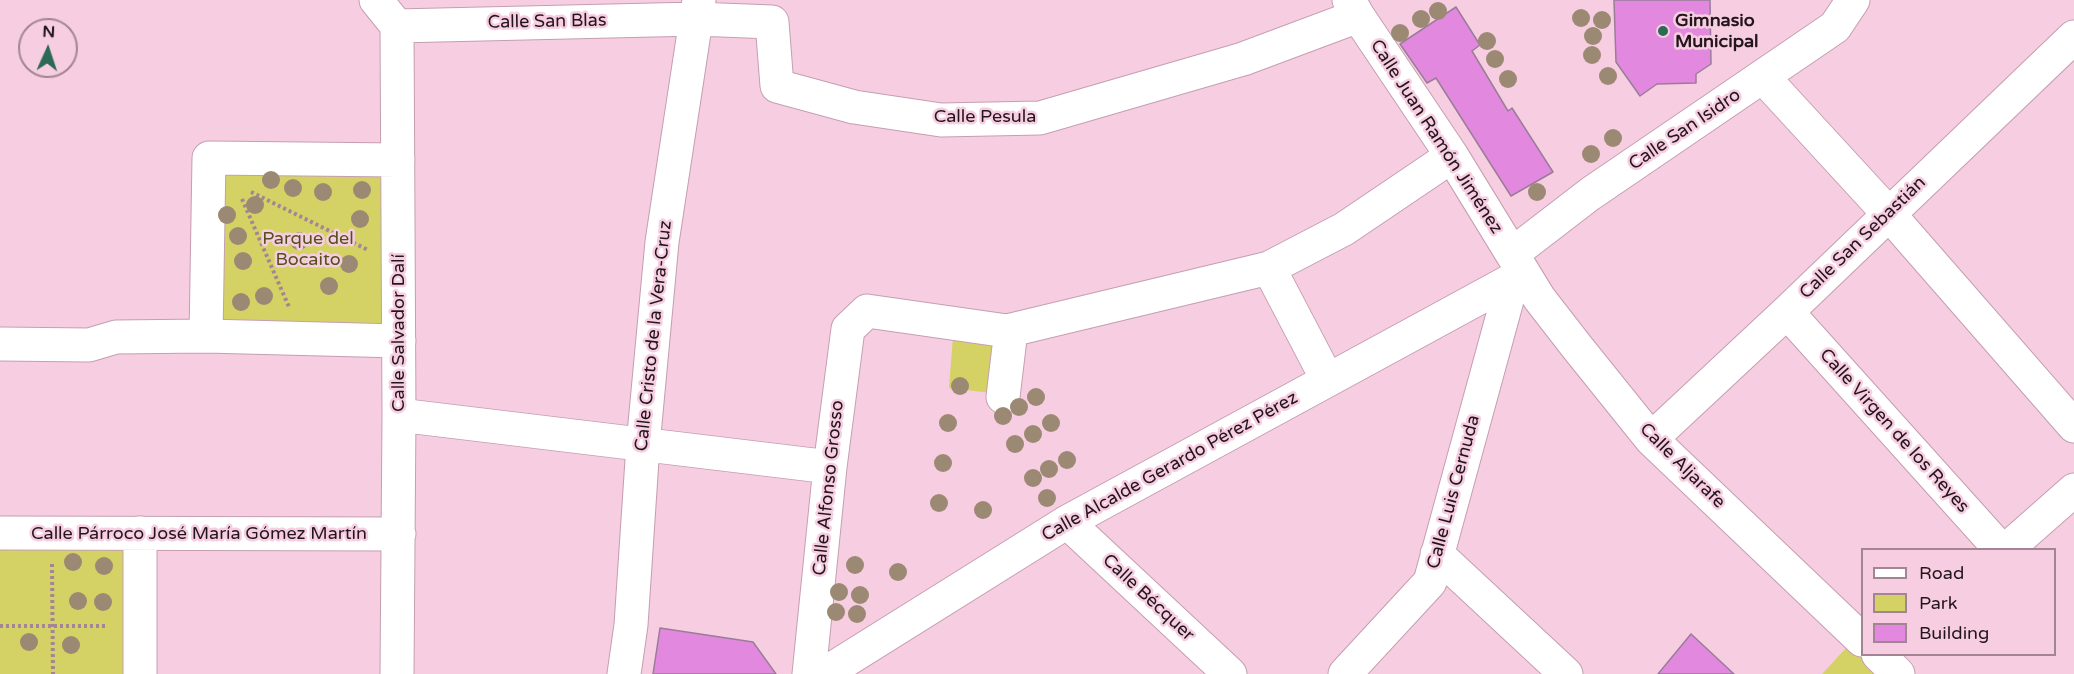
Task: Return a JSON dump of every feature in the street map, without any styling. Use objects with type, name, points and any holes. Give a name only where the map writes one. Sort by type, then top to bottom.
[{"type":"street","points":[[376,0],[397,26]]},
{"type":"street","name":"Calle San Isidro","points":[[1516,270],[1590,194],[1835,27],[1853,0]]},
{"type":"street","name":"Calle Pesula","points":[[697,9],[772,22],[777,86],[854,107],[941,120],[1040,118],[1242,59],[1353,8]]},
{"type":"street","name":"Calle Juan Ramón Jiménez","points":[[1353,8],[1452,156],[1516,270]]},
{"type":"street","name":"Calle San Blas","points":[[397,26],[697,9]]},
{"type":"street","name":"Calle Cristo de la Vera-Cruz","points":[[624,674],[631,625],[643,445],[662,242],[697,9]]},
{"type":"street","name":"Calle Salvador Dalí","points":[[397,26],[399,266],[397,674]]},
{"type":"street","name":"Calle San Sebastián","points":[[1651,439],[2074,37]]},
{"type":"street","points":[[1763,77],[1888,213],[2074,426]]},
{"type":"street","points":[[1003,397],[1011,330],[1269,268],[1344,229],[1452,156]]},
{"type":"street","points":[[206,336],[209,158],[398,160]]},
{"type":"street","points":[[1269,268],[1328,379]]},
{"type":"street","name":"Calle Alcalde Gerardo Pérez Pérez","points":[[824,674],[1067,522],[1328,379],[1516,270]]},
{"type":"street","name":"Calle Aljarafe","points":[[1516,270],[1651,439],[1861,636]]},
{"type":"street","name":"Calle Luis Cernuda","points":[[1345,674],[1430,582],[1516,270]]},
{"type":"street","name":"Calle Alfonso Grosso","points":[[809,674],[830,467],[848,329],[867,311],[1011,330]]},
{"type":"street","name":"Calle Virgen de los Reyes","points":[[1786,312],[2000,548]]},
{"type":"street","points":[[0,344],[88,345],[116,338],[206,336],[399,341]]},
{"type":"street","points":[[399,415],[830,467]]},
{"type":"street","points":[[2007,548],[2074,490]]},
{"type":"street","name":"Calle Bécquer","points":[[1067,522],[1230,674]]},
{"type":"street","name":"Calle Párroco José María Gómez Martín","points":[[0,533],[399,534]]},
{"type":"street","points":[[140,674],[141,533]]},
{"type":"street","points":[[1437,554],[1566,674]]},
{"type":"path","points":[[246,189],[399,266]]},
{"type":"path","points":[[240,195],[303,339]]},
{"type":"path","points":[[52,533],[53,674]]},
{"type":"path","points":[[0,626],[141,626]]},
{"type":"green space","name":"Parque del Bocaito","points":[[209,158],[398,160],[399,341],[206,336]]},
{"type":"green space","points":[[954,323],[1007,331],[1000,394],[949,388]]},
{"type":"green space","points":[[0,533],[140,533],[140,674],[0,674]]},
{"type":"green space","points":[[1858,635],[1861,638],[1861,656],[1880,656],[1898,674],[1822,674]]},
{"type":"building","name":"Gimnasio Municipal","points":[[1614,0],[1710,0],[1711,64],[1696,74],[1696,83],[1657,84],[1640,96],[1616,62]]},
{"type":"building","points":[[1456,7],[1480,45],[1472,51],[1508,111],[1512,108],[1553,172],[1511,196],[1436,78],[1427,83],[1400,44]]},
{"type":"building","points":[[660,628],[753,642],[776,674],[653,674]]},
{"type":"building","points":[[1691,634],[1734,674],[1658,674]]},
{"type":"place","name":"Gimnasio Municipal","points":[[1663,31]]}]
